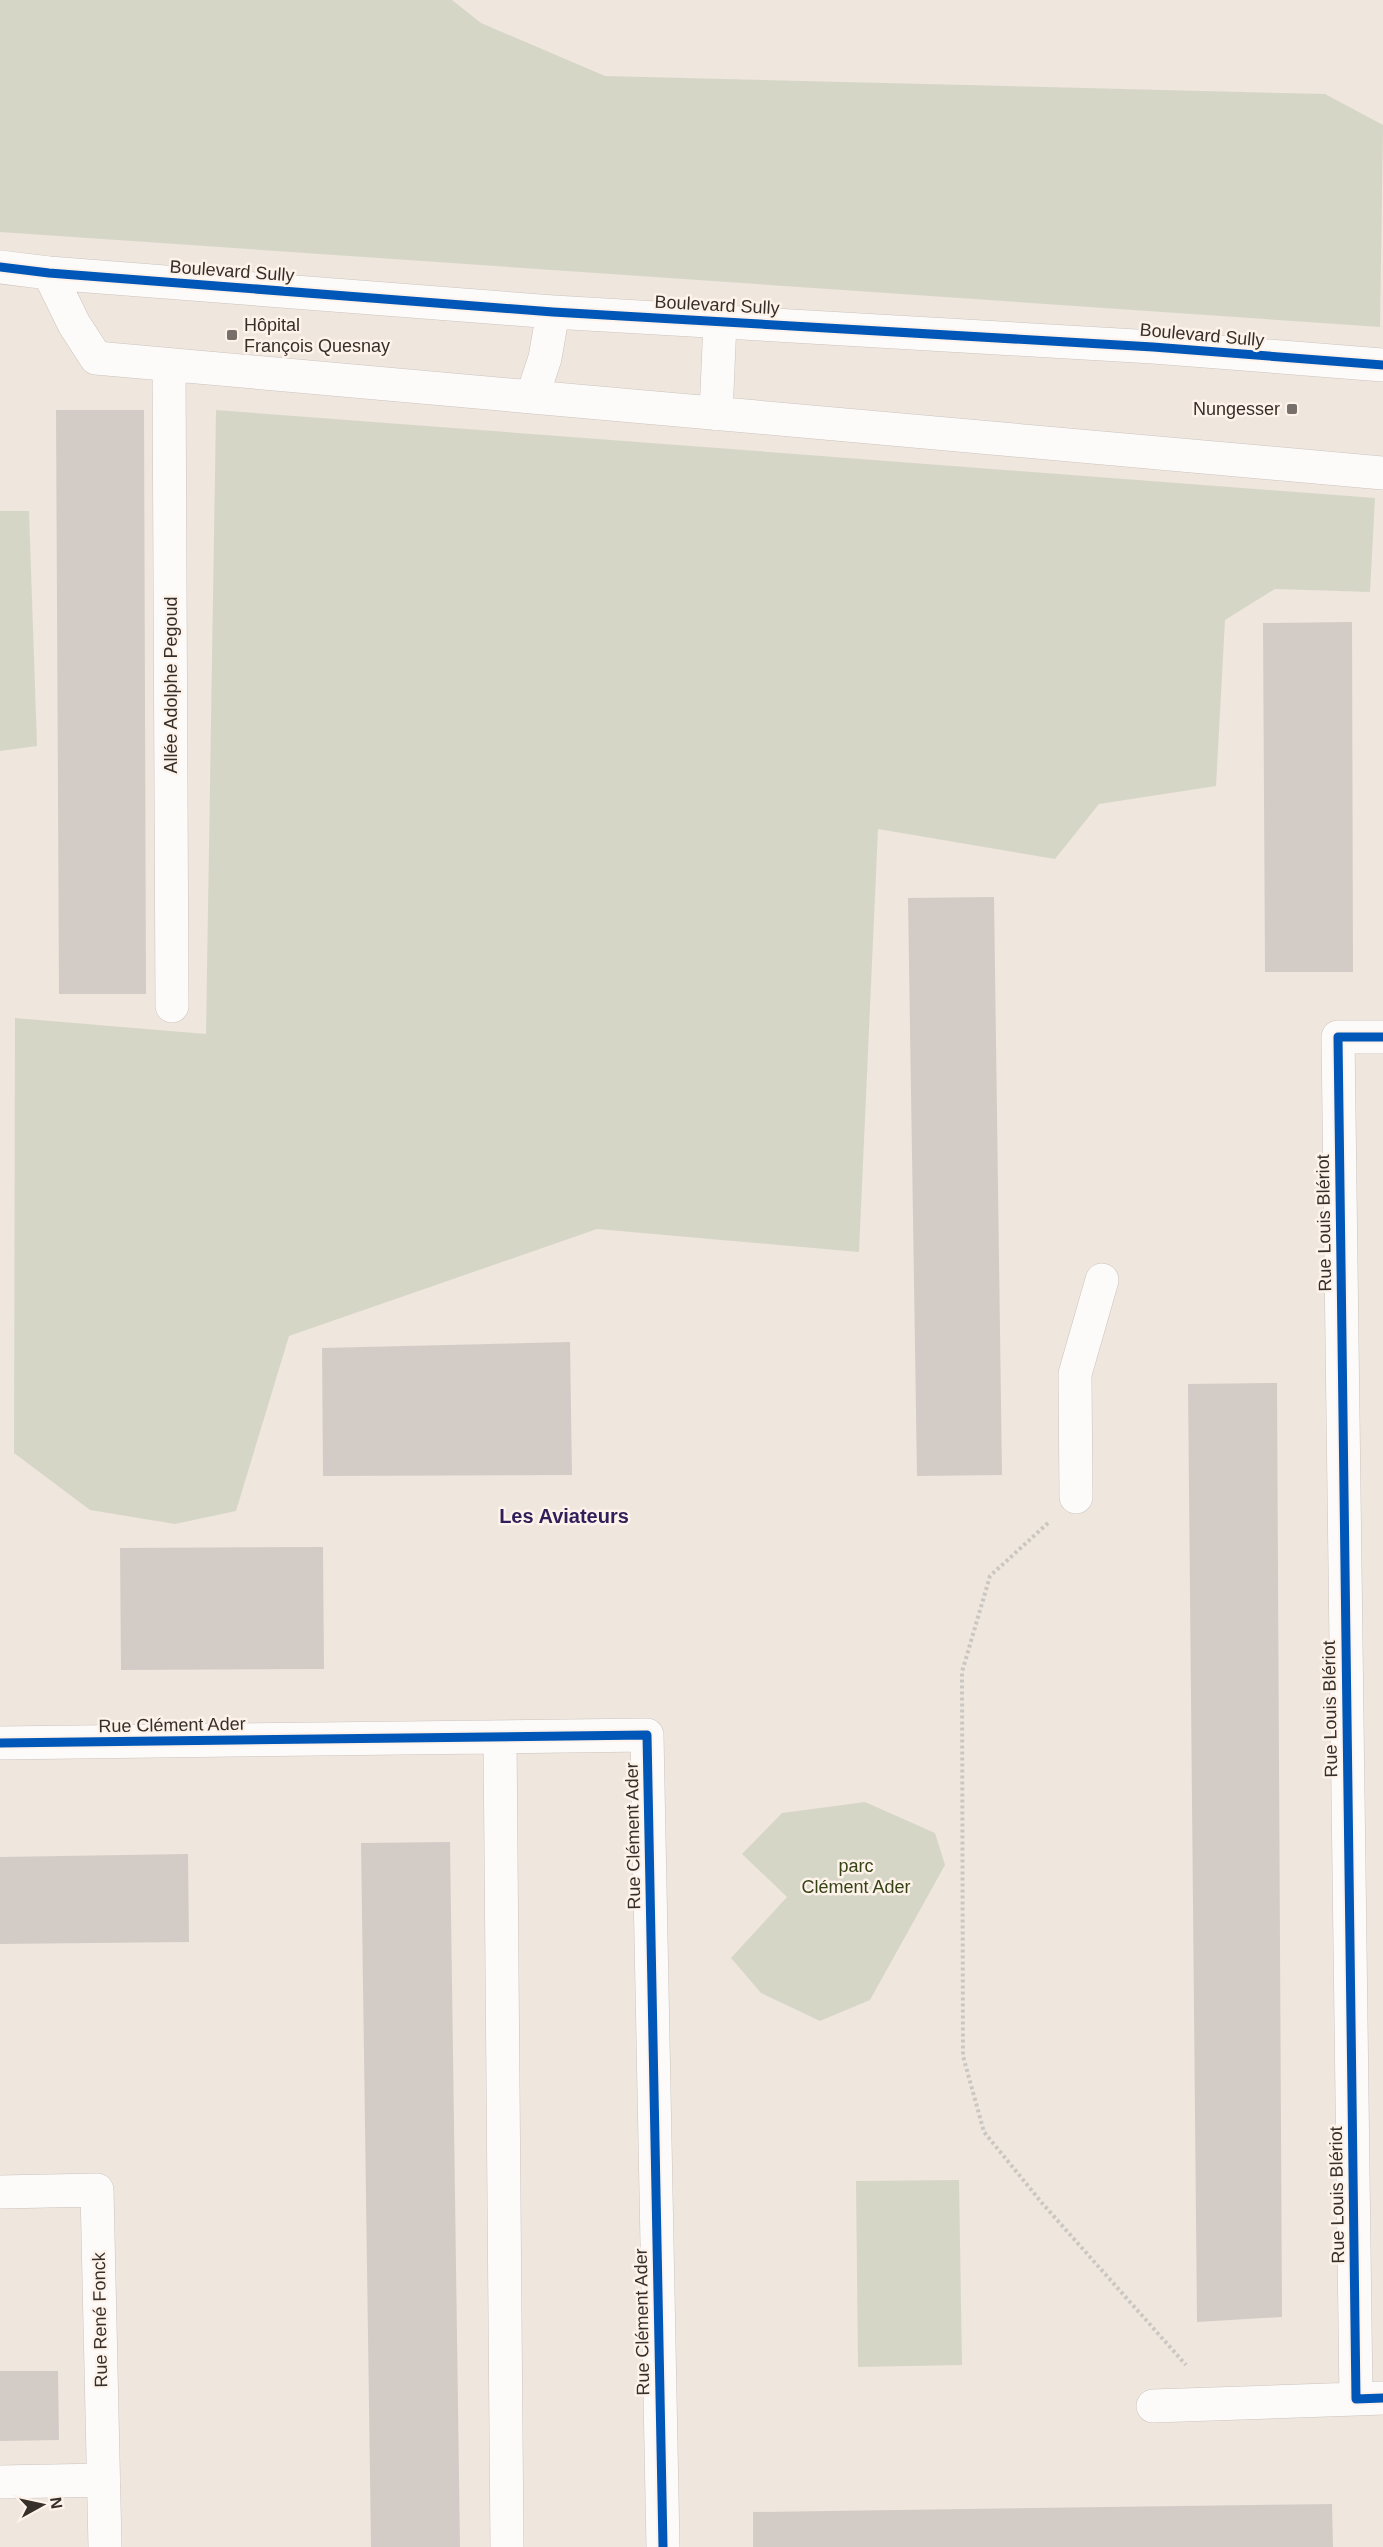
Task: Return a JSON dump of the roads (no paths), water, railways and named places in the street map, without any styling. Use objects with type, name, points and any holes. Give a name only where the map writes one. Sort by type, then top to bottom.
[{"type":"street","points":[[0,267],[49,273]]},
{"type":"street","points":[[0,282],[49,273]]},
{"type":"street","points":[[49,273],[74,324],[96,358],[1383,473]]},
{"type":"street","name":"Boulevard Sully","points":[[49,273],[554,312],[1153,347],[1383,365]]},
{"type":"street","points":[[532,397],[545,358],[554,312]]},
{"type":"street","points":[[716,414],[720,322]]},
{"type":"street","name":"Allée Adolphe Pegoud","points":[[169,365],[172,1006]]},
{"type":"street","name":"Rue Louis Blériot","points":[[1370,2398],[1338,1036],[1383,1037]]},
{"type":"street","points":[[1076,1497],[1075,1374],[1102,1280]]},
{"type":"street","name":"Rue Clément Ader","points":[[0,1743],[647,1735],[663,2547]]},
{"type":"street","points":[[500,1737],[507,2547]]},
{"type":"street","name":"Rue René Fonck","points":[[0,2192],[97,2190],[105,2547]]},
{"type":"street","points":[[1153,2406],[1370,2398]]},
{"type":"street","points":[[0,2482],[104,2480]]},
{"type":"place","name":"Hôpital François Quesnay","points":[[232,335]]},
{"type":"place","name":"Nungesser","points":[[1292,409]]},
{"type":"district","name":"Les Aviateurs","points":[[564,1516]]},
{"type":"park label","name":"parc Clément Ader","points":[[856,1876]]}]
